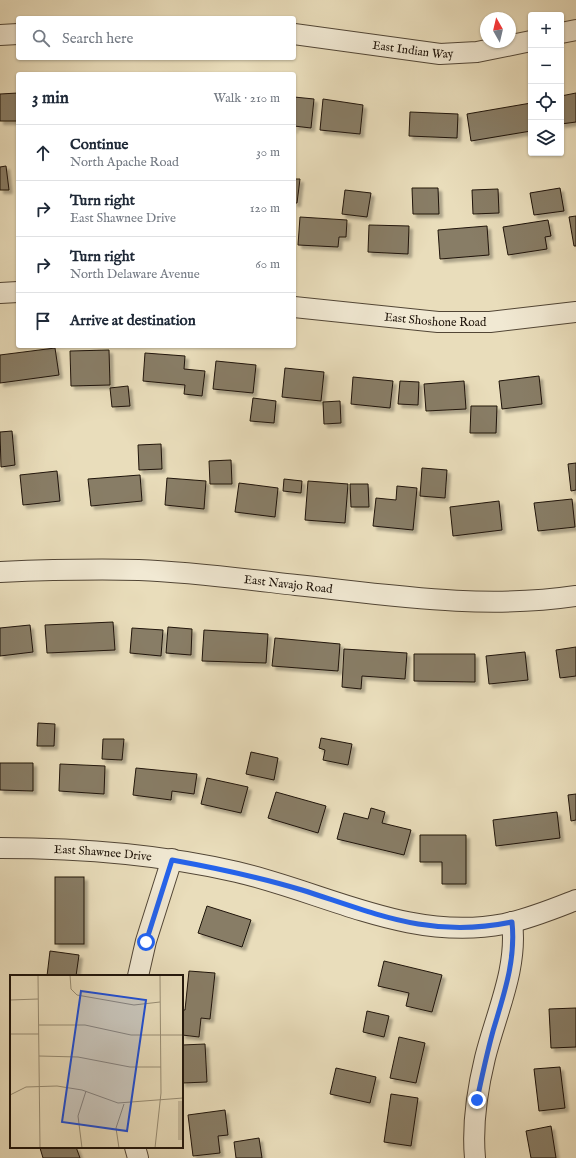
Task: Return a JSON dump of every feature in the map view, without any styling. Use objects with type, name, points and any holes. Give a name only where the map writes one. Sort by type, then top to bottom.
[{"type":"street","points":[[564,33],[576,30]]},
{"type":"street","points":[[0,35],[16,34]]},
{"type":"street","name":"East Indian Way","points":[[296,34],[440,54],[477,52],[528,42]]},
{"type":"street","points":[[0,293],[16,292]]},
{"type":"street","name":"East Shoshone Road","points":[[296,307],[438,322],[490,322],[576,312]]},
{"type":"street","name":"East Navajo Road","points":[[0,572],[140,570],[216,576],[462,602],[521,602],[576,596]]},
{"type":"street","name":"East Shawnee Drive","points":[[0,848],[62,848],[136,854],[238,872],[302,890],[393,920],[422,926],[458,928],[512,922],[545,912],[576,900]]},
{"type":"street","points":[[138,975],[146,942],[172,860]]},
{"type":"street","points":[[475,1158],[477,1100],[485,1058],[510,973],[514,951],[512,922]]},
{"type":"street","points":[[135,1148],[138,1158]]},
{"type":"building","points":[[16,93],[16,121],[0,121],[0,94]]},
{"type":"building","points":[[576,93],[576,122],[564,124],[564,95]]},
{"type":"building","points":[[296,97],[314,99],[311,128],[296,126]]},
{"type":"building","points":[[323,99],[363,105],[360,134],[320,130]]},
{"type":"building","points":[[528,104],[528,132],[471,141],[467,114]]},
{"type":"building","points":[[410,112],[458,114],[457,138],[409,136]]},
{"type":"building","points":[[6,166],[9,190],[0,190],[0,167]]},
{"type":"building","points":[[296,179],[300,179],[297,203]]},
{"type":"building","points":[[412,188],[438,188],[439,214],[413,214]]},
{"type":"building","points":[[560,188],[564,211],[534,215],[530,193]]},
{"type":"building","points":[[498,189],[499,213],[473,214],[472,190]]},
{"type":"building","points":[[345,190],[371,193],[367,217],[342,214]]},
{"type":"building","points":[[576,216],[576,246],[574,246],[569,217]]},
{"type":"building","points":[[300,217],[347,220],[346,237],[339,237],[338,247],[298,245]]},
{"type":"building","points":[[548,220],[551,236],[545,237],[547,249],[508,255],[503,227]]},
{"type":"building","points":[[369,225],[409,226],[408,254],[368,252]]},
{"type":"building","points":[[487,226],[489,255],[440,259],[438,230]]},
{"type":"building","points":[[55,348],[59,375],[0,383],[0,355]]},
{"type":"building","points":[[109,350],[110,385],[71,386],[70,351]]},
{"type":"building","points":[[145,353],[185,356],[184,369],[205,371],[202,396],[184,394],[185,385],[143,381]]},
{"type":"building","points":[[216,361],[256,365],[253,393],[213,389]]},
{"type":"building","points":[[285,368],[324,372],[321,401],[282,397]]},
{"type":"building","points":[[539,376],[542,404],[502,409],[499,381]]},
{"type":"building","points":[[353,377],[393,381],[390,408],[351,404]]},
{"type":"building","points":[[400,381],[419,382],[418,405],[398,404]]},
{"type":"building","points":[[464,381],[466,409],[426,411],[424,384]]},
{"type":"building","points":[[128,386],[130,406],[112,407],[110,388]]},
{"type":"building","points":[[253,398],[276,401],[274,423],[250,421]]},
{"type":"building","points":[[340,401],[341,423],[324,424],[323,402]]},
{"type":"building","points":[[471,406],[497,406],[496,433],[470,433]]},
{"type":"building","points":[[12,431],[15,465],[1,467],[0,432]]},
{"type":"building","points":[[161,444],[162,469],[139,470],[138,445]]},
{"type":"building","points":[[231,460],[232,484],[210,484],[209,461]]},
{"type":"building","points":[[576,463],[576,490],[571,491],[568,464]]},
{"type":"building","points":[[422,468],[447,470],[445,498],[420,496]]},
{"type":"building","points":[[57,471],[60,501],[23,505],[20,475]]},
{"type":"building","points":[[140,475],[142,501],[91,506],[88,479]]},
{"type":"building","points":[[167,478],[206,481],[204,509],[165,505]]},
{"type":"building","points":[[284,479],[302,481],[301,493],[283,491]]},
{"type":"building","points":[[308,481],[348,484],[345,523],[305,520]]},
{"type":"building","points":[[239,483],[278,488],[275,517],[235,512]]},
{"type":"building","points":[[350,484],[368,484],[369,507],[351,507]]},
{"type":"building","points":[[397,486],[417,488],[413,530],[373,526],[376,498],[396,500]]},
{"type":"building","points":[[572,499],[575,527],[538,531],[534,503]]},
{"type":"building","points":[[499,501],[502,530],[453,536],[450,507]]},
{"type":"building","points":[[113,622],[115,650],[47,653],[45,625]]},
{"type":"building","points":[[30,625],[33,652],[0,656],[0,628]]},
{"type":"building","points":[[168,627],[192,629],[191,655],[166,653]]},
{"type":"building","points":[[132,628],[163,630],[161,656],[130,653]]},
{"type":"building","points":[[204,630],[268,634],[266,663],[202,661]]},
{"type":"building","points":[[275,638],[340,644],[338,671],[272,666]]},
{"type":"building","points":[[576,647],[576,676],[560,678],[556,650]]},
{"type":"building","points":[[344,649],[407,653],[405,679],[362,676],[361,689],[342,687]]},
{"type":"building","points":[[525,652],[528,680],[489,684],[486,656]]},
{"type":"building","points":[[414,654],[475,654],[475,682],[414,681]]},
{"type":"building","points":[[38,723],[55,724],[54,746],[37,746]]},
{"type":"building","points":[[321,738],[352,744],[348,765],[323,760],[325,750],[319,748]]},
{"type":"building","points":[[103,739],[124,739],[122,760],[102,759]]},
{"type":"building","points":[[251,752],[278,758],[274,780],[246,774]]},
{"type":"building","points":[[0,763],[33,763],[33,791],[0,790]]},
{"type":"building","points":[[60,764],[105,766],[104,794],[59,791]]},
{"type":"building","points":[[136,768],[197,774],[194,794],[172,791],[171,800],[133,795]]},
{"type":"building","points":[[207,778],[248,787],[241,813],[201,804]]},
{"type":"building","points":[[276,792],[326,806],[318,833],[268,818]]},
{"type":"building","points":[[576,794],[576,820],[571,821],[568,795]]},
{"type":"building","points":[[371,808],[385,812],[382,823],[411,830],[404,855],[337,839],[344,813],[368,819]]},
{"type":"building","points":[[557,812],[560,838],[496,846],[493,820]]},
{"type":"building","points":[[420,835],[466,835],[466,884],[442,884],[442,862],[420,862]]},
{"type":"building","points":[[55,877],[84,877],[84,944],[55,944]]},
{"type":"building","points":[[207,906],[251,920],[242,947],[198,933]]},
{"type":"building","points":[[50,951],[79,955],[76,975],[47,975]]},
{"type":"building","points":[[384,961],[442,975],[432,1012],[406,1006],[409,993],[378,986]]},
{"type":"building","points":[[189,971],[215,973],[210,1019],[201,1018],[199,1037],[183,1035],[183,1010],[185,1010]]},
{"type":"building","points":[[576,1008],[576,1047],[551,1048],[549,1009]]},
{"type":"building","points":[[367,1011],[389,1016],[384,1037],[363,1032]]},
{"type":"building","points":[[399,1037],[425,1043],[416,1083],[390,1078]]},
{"type":"building","points":[[205,1044],[207,1082],[183,1083],[183,1045]]},
{"type":"building","points":[[560,1067],[565,1108],[539,1111],[534,1069]]},
{"type":"building","points":[[336,1068],[376,1077],[370,1103],[330,1094]]},
{"type":"building","points":[[391,1094],[418,1098],[411,1146],[384,1142]]},
{"type":"building","points":[[225,1110],[228,1135],[218,1136],[220,1153],[193,1156],[188,1115]]},
{"type":"building","points":[[551,1126],[556,1158],[531,1158],[526,1131]]},
{"type":"building","points":[[259,1138],[262,1158],[236,1158],[234,1142]]},
{"type":"building","points":[[40,1148],[76,1148],[80,1158],[43,1158]]},
{"type":"route","points":[[146,942],[172,860],[238,872],[302,890],[393,920],[422,926],[458,928],[512,922],[514,951],[510,973],[485,1058],[477,1100]]}]
